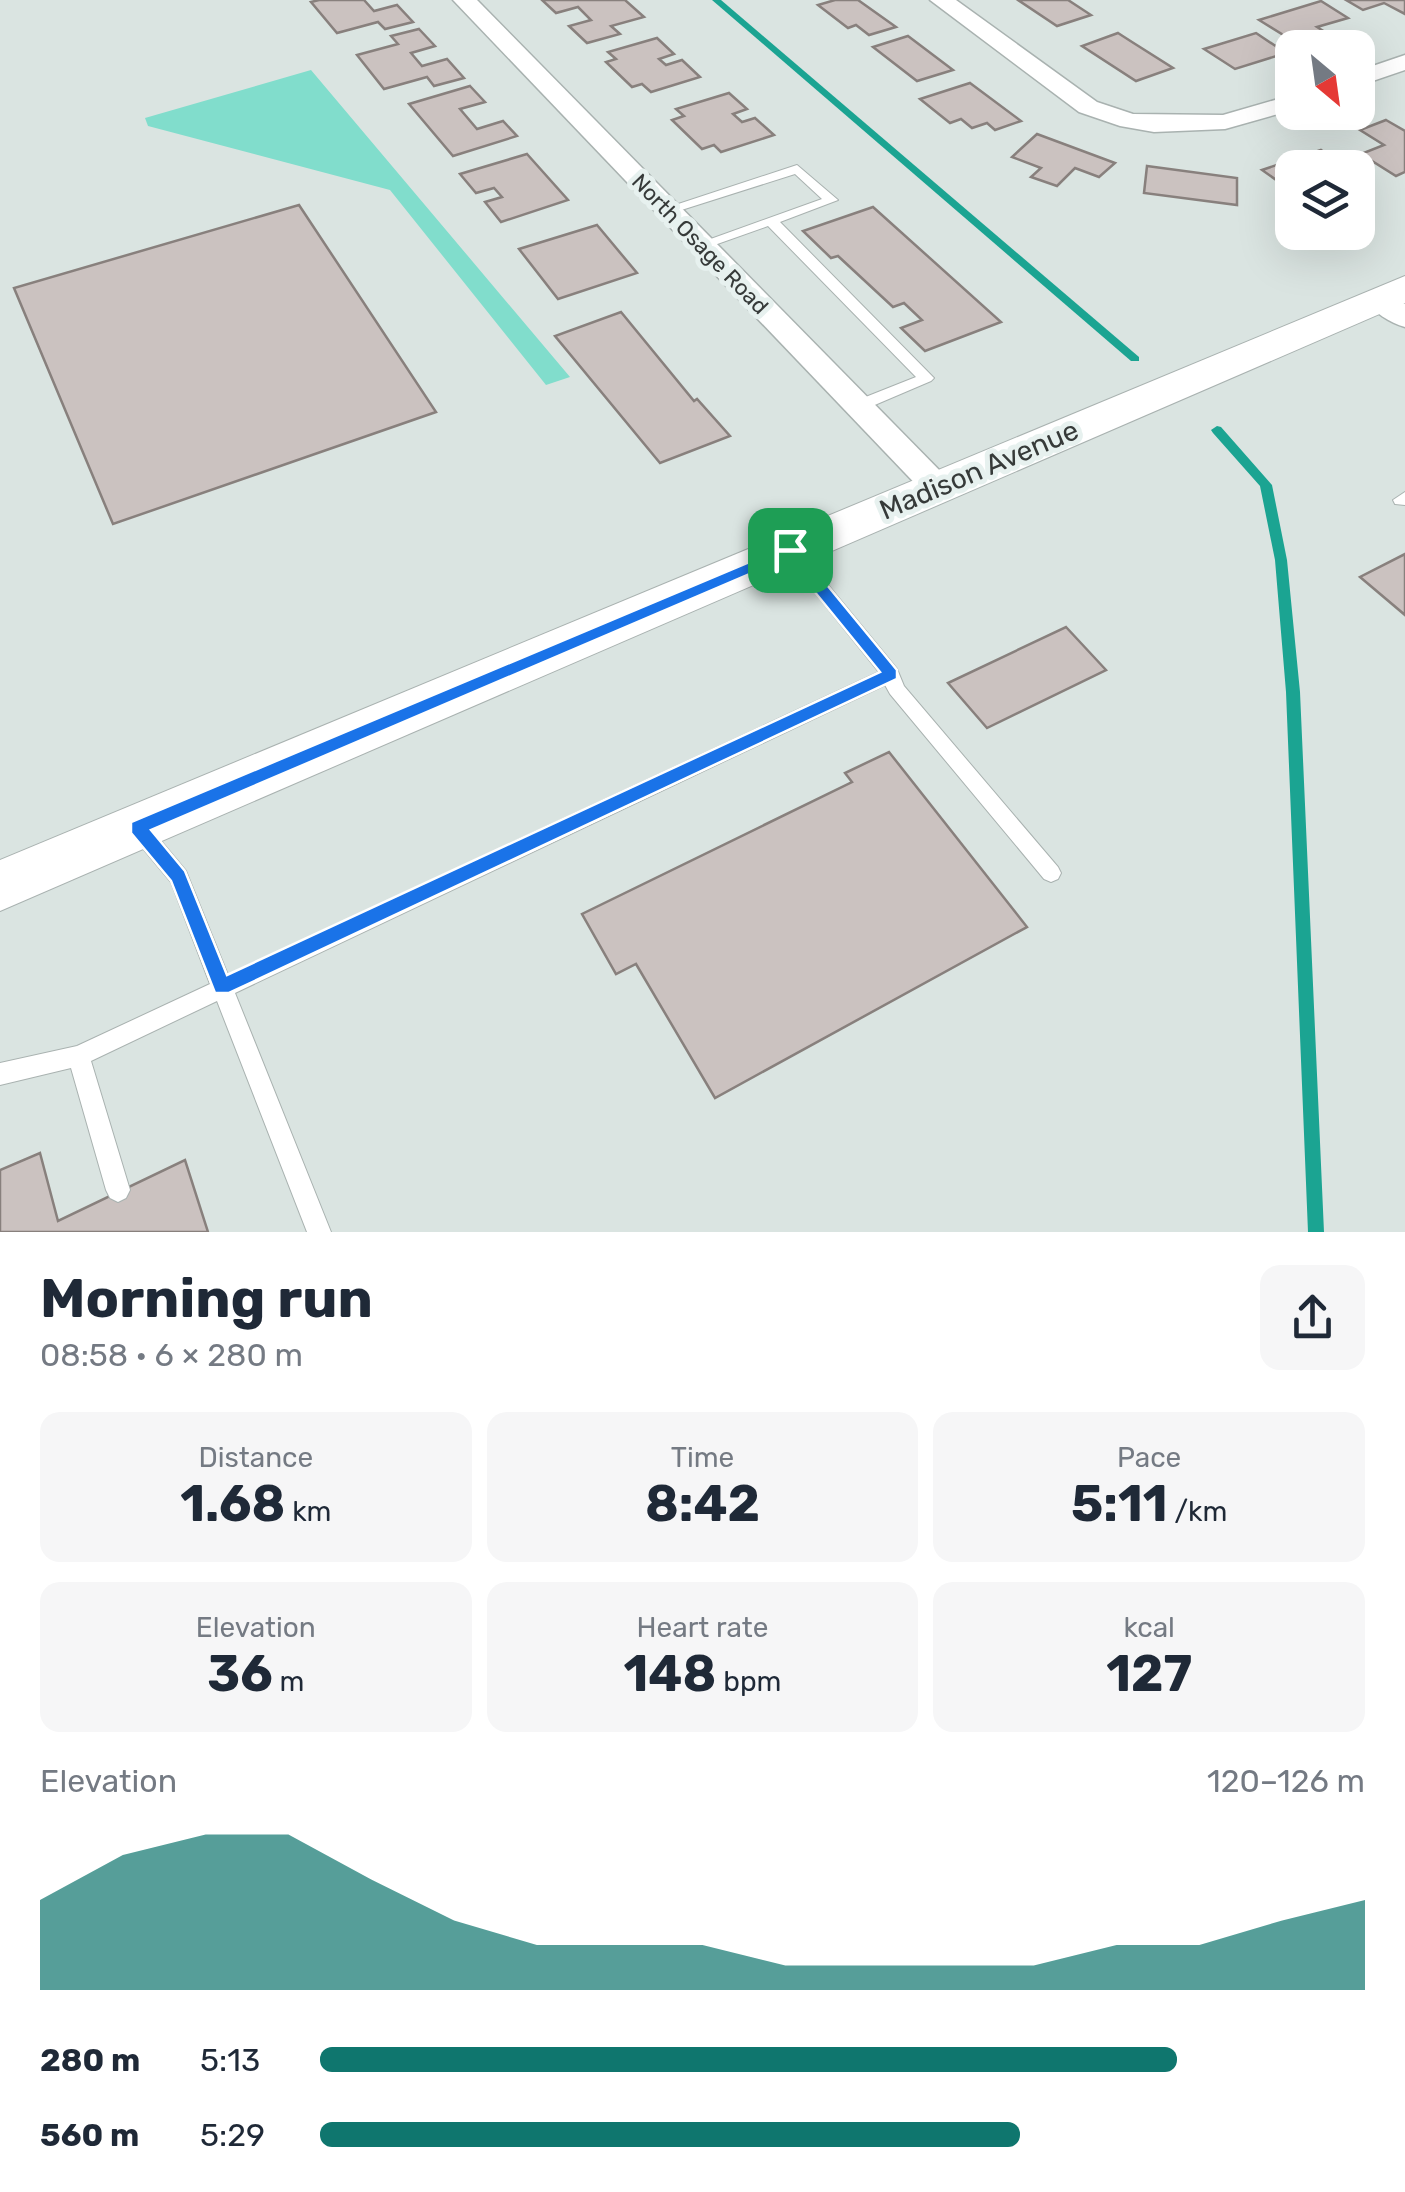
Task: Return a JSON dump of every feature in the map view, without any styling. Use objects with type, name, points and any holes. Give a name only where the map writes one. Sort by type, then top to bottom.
[{"type":"main road","name":"Madison Avenue","points":[[0,886],[937,488],[1396,302]]},
{"type":"street","name":"North Osage Road","points":[[464,0],[937,488]]},
{"type":"street","points":[[941,0],[1088,106],[1129,121],[1224,122],[1275,107]]},
{"type":"street","points":[[1375,73],[1405,62]]},
{"type":"lane","points":[[667,210],[797,169],[831,200],[701,245]]},
{"type":"lane","points":[[770,220],[926,378],[858,406]]},
{"type":"lane","points":[[790,550],[892,674],[896,689],[1051,873]]},
{"type":"lane","points":[[0,1074],[78,1056],[892,674]]},
{"type":"lane","points":[[138,827],[178,877],[319,1232]]},
{"type":"lane","points":[[78,1056],[118,1190]]},
{"type":"green space","points":[[311,70],[570,377],[546,385],[390,190],[148,126],[145,118]]},
{"type":"building","points":[[364,0],[374,11],[397,5],[413,22],[385,29],[378,22],[337,33],[311,2]]},
{"type":"building","points":[[542,0],[625,0],[644,17],[611,26],[620,34],[587,43],[569,26],[591,20],[578,7],[556,13]]},
{"type":"building","points":[[858,0],[896,27],[869,35],[856,25],[848,28],[818,5]]},
{"type":"building","points":[[1018,0],[1068,0],[1091,15],[1057,26]]},
{"type":"building","points":[[1346,0],[1405,0],[1405,14],[1384,3],[1363,10]]},
{"type":"building","points":[[1321,1],[1348,18],[1317,27],[1322,30],[1275,30],[1259,20]]},
{"type":"building","points":[[419,29],[435,46],[411,53],[422,66],[447,59],[464,78],[434,86],[427,77],[384,89],[357,55],[398,44],[391,36]]},
{"type":"building","points":[[1118,33],[1173,68],[1136,81],[1082,46]]},
{"type":"building","points":[[1256,33],[1275,46],[1275,56],[1235,69],[1204,49]]},
{"type":"building","points":[[908,36],[953,70],[917,81],[873,47]]},
{"type":"building","points":[[657,38],[674,54],[659,59],[666,65],[682,60],[700,77],[651,92],[642,84],[632,87],[606,62],[616,59],[608,52]]},
{"type":"building","points":[[970,83],[1021,121],[995,130],[987,123],[972,128],[961,119],[950,123],[920,99]]},
{"type":"building","points":[[470,86],[485,102],[460,109],[477,129],[503,121],[517,136],[453,156],[409,104]]},
{"type":"building","points":[[729,93],[747,109],[733,114],[742,122],[755,118],[774,135],[721,152],[714,145],[702,149],[672,120],[684,116],[676,109]]},
{"type":"building","points":[[1386,120],[1405,131],[1405,172],[1396,176],[1375,163],[1375,150],[1371,150],[1384,145],[1360,130],[1375,130],[1375,124]]},
{"type":"building","points":[[1037,134],[1115,163],[1099,177],[1075,168],[1057,186],[1031,177],[1041,168],[1012,157]]},
{"type":"building","points":[[527,154],[568,200],[501,222],[485,202],[502,197],[494,188],[476,193],[460,174]]},
{"type":"building","points":[[1147,166],[1237,178],[1237,205],[1144,193]]},
{"type":"building","points":[[1275,166],[1275,179],[1262,170]]},
{"type":"building","points":[[299,205],[436,412],[113,524],[14,288]]},
{"type":"building","points":[[873,207],[1001,322],[925,351],[901,328],[922,320],[904,303],[893,307],[838,256],[831,258],[803,231]]},
{"type":"building","points":[[597,225],[637,273],[558,299],[519,249]]},
{"type":"building","points":[[621,312],[694,401],[697,399],[730,436],[660,463],[555,336]]},
{"type":"building","points":[[1405,554],[1405,615],[1360,577]]},
{"type":"building","points":[[1066,627],[1106,670],[987,728],[948,683]]},
{"type":"building","points":[[889,752],[1027,927],[715,1098],[636,964],[616,974],[582,914],[852,782],[845,773]]},
{"type":"building","points":[[40,1153],[58,1221],[185,1160],[208,1232],[0,1232],[0,1170]]},
{"type":"waterway","points":[[716,0],[1135,359]]},
{"type":"waterway","points":[[1217,430],[1266,485],[1281,560],[1293,692],[1316,1232]]},
{"type":"route","points":[[790,550],[892,674],[222,987],[178,877],[138,827],[790,550]]}]
